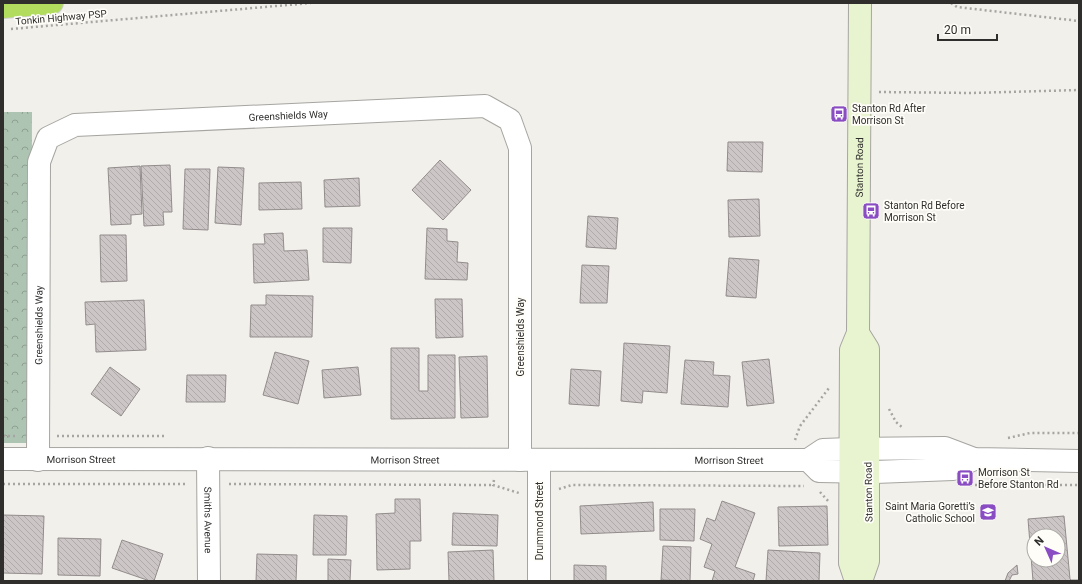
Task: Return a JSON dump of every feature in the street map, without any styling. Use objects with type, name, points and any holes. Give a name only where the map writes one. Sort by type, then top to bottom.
[{"type":"highway","points":[[3,7],[52,3]]},
{"type":"street","name":"Stanton Road","points":[[856,581],[850,563],[859,472],[859,449],[851,350],[858,333],[860,3]]},
{"type":"street","name":"Greenshields Way","points":[[38,460],[39,162],[48,138],[75,125],[485,106],[510,120],[520,148],[530,460]]},
{"type":"street","points":[[974,459],[953,468],[859,472],[820,471],[808,460],[823,450],[945,448],[974,459],[1079,461]]},
{"type":"street","name":"Morrison Street","points":[[3,459],[208,458],[808,460]]},
{"type":"street","name":"Smiths Avenue","points":[[208,458],[208,581]]},
{"type":"street","name":"Drummond Street","points":[[530,460],[539,492],[539,581]]},
{"type":"street","name":"Stanton Road","points":[[859,472],[868,561],[861,581]]},
{"type":"path","name":"Tonkin Highway PSP","points":[[10,29],[311,3]]},
{"type":"path","points":[[951,3],[957,7],[1079,21]]},
{"type":"path","points":[[859,92],[971,93],[1079,90]]},
{"type":"path","points":[[886,405],[899,425],[908,430]]},
{"type":"path","points":[[1007,438],[1030,433],[1079,433]]},
{"type":"path","points":[[493,485],[495,460]]},
{"type":"path","points":[[3,484],[493,485],[517,493],[547,492],[572,485],[807,486]]},
{"type":"path","points":[[815,486],[831,503]]},
{"type":"green space","points":[[3,112],[32,112],[31,443],[3,443]]},
{"type":"building","points":[[728,142],[763,142],[762,172],[727,171]]},
{"type":"building","points":[[440,160],[471,190],[443,220],[412,190]]},
{"type":"building","points":[[170,165],[172,212],[163,212],[164,225],[144,226],[141,166]]},
{"type":"building","points":[[140,166],[142,214],[131,215],[131,224],[111,225],[108,168]]},
{"type":"building","points":[[218,167],[244,168],[241,225],[215,223]]},
{"type":"building","points":[[185,169],[210,169],[208,230],[183,229]]},
{"type":"building","points":[[359,178],[360,206],[325,207],[324,180]]},
{"type":"building","points":[[301,182],[302,209],[259,210],[259,183]]},
{"type":"building","points":[[759,199],[760,236],[729,237],[728,200]]},
{"type":"building","points":[[588,216],[618,218],[616,249],[586,247]]},
{"type":"building","points":[[323,228],[352,228],[351,263],[323,262]]},
{"type":"building","points":[[427,228],[447,229],[447,241],[458,242],[457,262],[468,263],[467,280],[425,279]]},
{"type":"building","points":[[283,233],[284,251],[307,250],[309,280],[254,283],[253,244],[265,244],[264,234]]},
{"type":"building","points":[[100,235],[126,235],[127,281],[101,282]]},
{"type":"building","points":[[729,258],[759,260],[756,298],[726,296]]},
{"type":"building","points":[[582,265],[609,266],[607,303],[580,303]]},
{"type":"building","points":[[266,295],[313,296],[312,337],[250,337],[251,305],[266,305]]},
{"type":"building","points":[[435,299],[462,299],[463,337],[436,338]]},
{"type":"building","points":[[144,300],[146,350],[96,352],[95,324],[86,325],[85,302]]},
{"type":"building","points":[[624,343],[670,346],[667,393],[643,391],[642,403],[621,401]]},
{"type":"building","points":[[391,348],[419,348],[419,391],[428,391],[428,355],[455,355],[455,418],[391,419]]},
{"type":"building","points":[[275,352],[309,361],[298,404],[263,395]]},
{"type":"building","points":[[487,356],[488,417],[461,418],[459,357]]},
{"type":"building","points":[[769,359],[774,403],[747,406],[742,362]]},
{"type":"building","points":[[685,360],[714,362],[713,375],[730,376],[728,407],[681,404]]},
{"type":"building","points":[[110,367],[140,389],[121,416],[91,394]]},
{"type":"building","points":[[358,367],[361,395],[324,398],[322,370]]},
{"type":"building","points":[[571,369],[601,371],[599,406],[569,404]]},
{"type":"building","points":[[187,375],[226,375],[225,402],[186,402]]},
{"type":"building","points":[[395,499],[420,499],[421,541],[410,541],[410,569],[377,570],[376,514],[395,513]]},
{"type":"building","points":[[722,501],[755,513],[735,567],[755,574],[753,581],[712,581],[715,571],[704,567],[712,544],[700,539],[707,518],[715,521]]},
{"type":"building","points":[[653,502],[654,531],[581,534],[580,506]]},
{"type":"building","points":[[827,506],[828,545],[779,546],[778,507]]},
{"type":"building","points":[[660,509],[695,509],[694,541],[660,540]]},
{"type":"building","points":[[453,513],[498,515],[497,546],[452,545]]},
{"type":"building","points":[[3,515],[44,516],[42,574],[3,573]]},
{"type":"building","points":[[314,515],[347,516],[346,555],[313,555]]},
{"type":"building","points":[[1064,516],[1065,528],[1029,528],[1028,519]]},
{"type":"building","points":[[1066,537],[1070,579],[1079,581],[1033,581],[1032,568],[1066,568]]},
{"type":"building","points":[[58,538],[101,539],[100,576],[58,575]]},
{"type":"building","points":[[122,540],[163,554],[154,581],[112,568]]},
{"type":"building","points":[[663,546],[691,547],[690,581],[661,580]]},
{"type":"building","points":[[493,550],[494,581],[449,581],[448,552]]},
{"type":"building","points":[[768,550],[820,553],[819,581],[766,581]]},
{"type":"building","points":[[257,554],[297,555],[296,581],[256,581]]},
{"type":"building","points":[[328,559],[351,560],[350,581],[328,581]]},
{"type":"building","points":[[574,565],[606,566],[606,581],[574,581]]},
{"type":"building","points":[[1017,565],[1018,574],[1012,575],[1009,581],[1005,581],[1008,573]]},
{"type":"place","name":"Stanton Rd After Morrison St","points":[[839,114]]},
{"type":"place","name":"Stanton Rd Before Morrison St","points":[[871,211]]},
{"type":"place","name":"Morrison St Before Stanton Rd","points":[[965,478]]},
{"type":"place","name":"Saint Maria Goretti’s Catholic School","points":[[988,512]]}]
